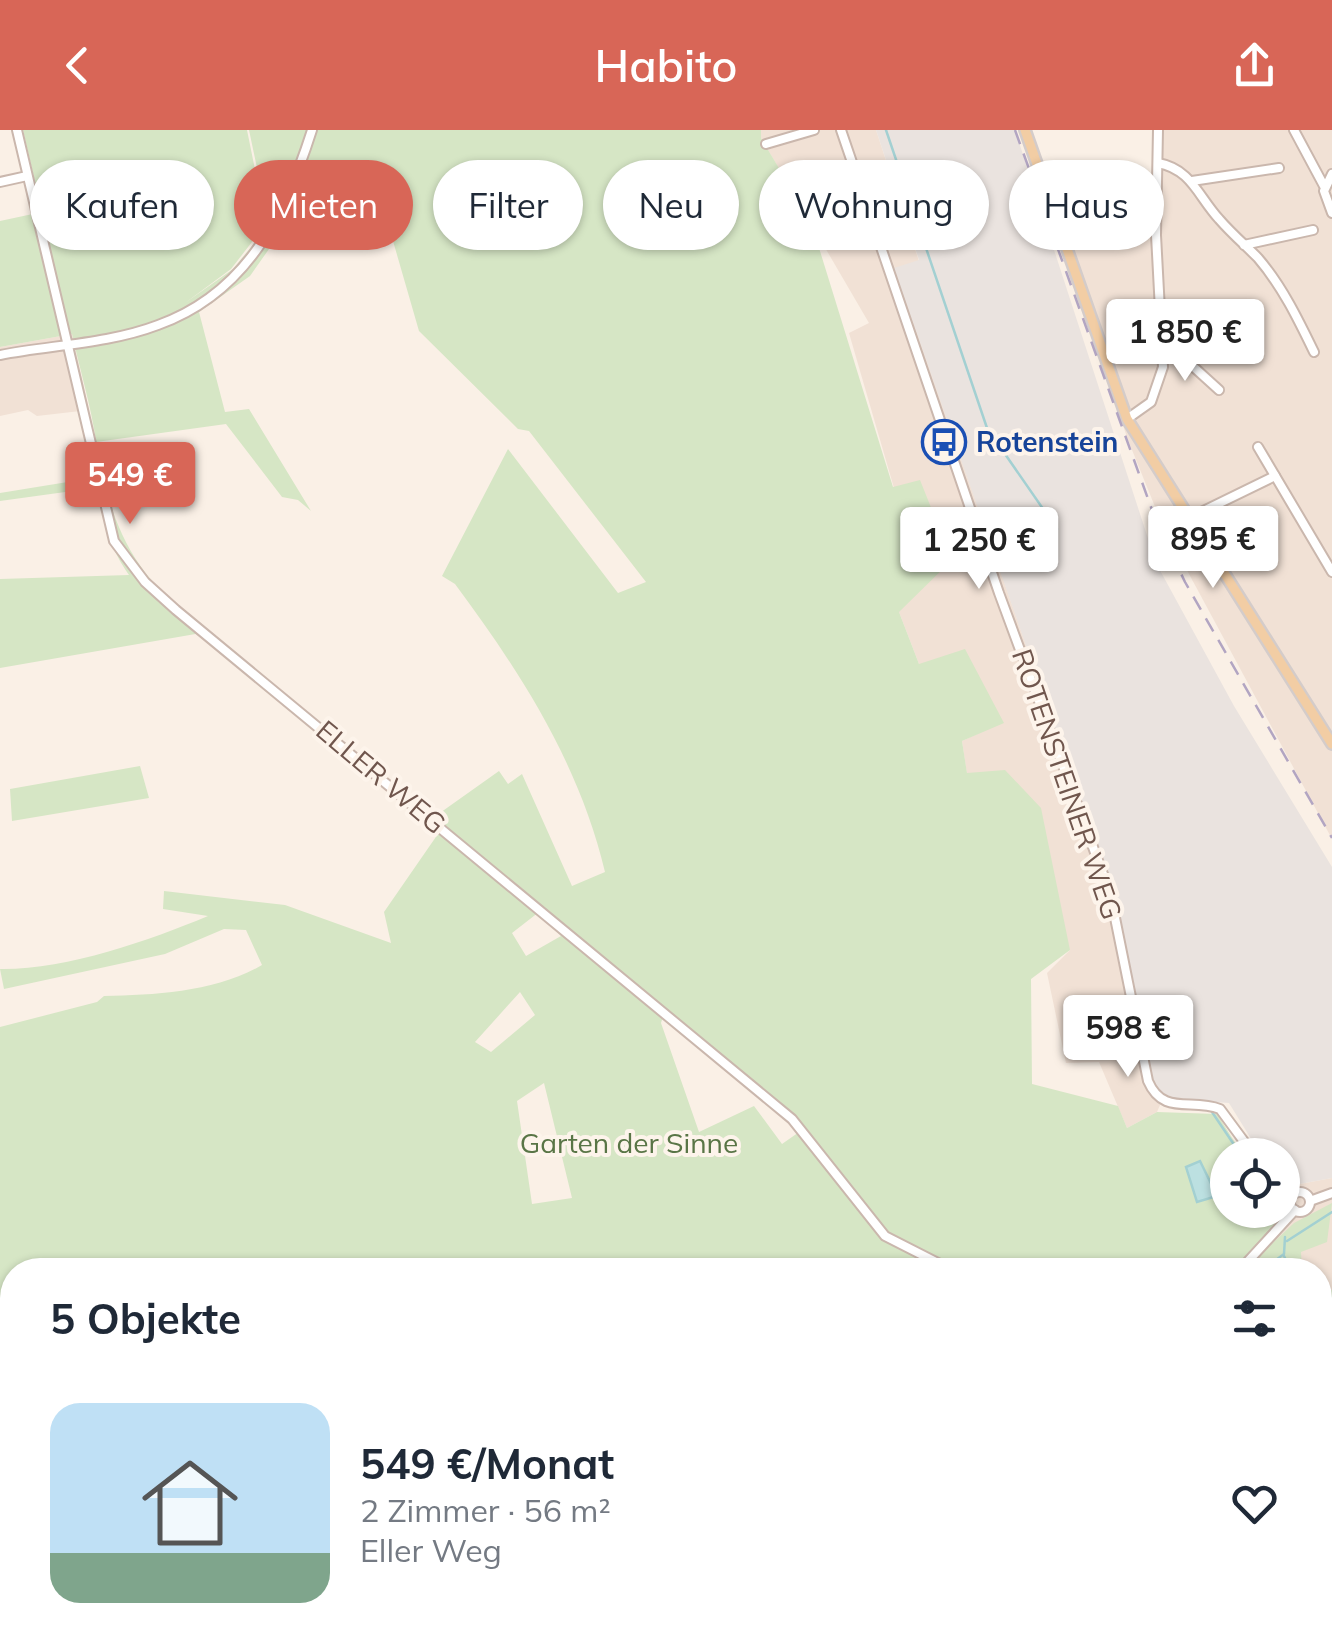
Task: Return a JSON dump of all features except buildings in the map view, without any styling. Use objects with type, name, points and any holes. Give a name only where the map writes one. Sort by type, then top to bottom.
[{"type":"main road","points":[[1025,130],[1128,419],[1332,744]]},
{"type":"street","name":"ELLER WEG","points":[[18,130],[114,542],[145,582],[792,1119],[885,1236],[928,1258]]},
{"type":"street","points":[[0,355],[158,326],[222,289],[272,233],[312,130]]},
{"type":"street","points":[[766,144],[814,130]]},
{"type":"street","name":"ROTENSTEINER WEG","points":[[841,130],[1000,593],[1110,893],[1152,1092],[1160,1100],[1220,1108],[1242,1138]]},
{"type":"street","points":[[1158,130],[1158,160]]},
{"type":"street","points":[[1289,130],[1324,186],[1332,213]]},
{"type":"street","points":[[1164,165],[1192,181],[1208,206],[1244,244],[1282,292],[1314,352]]},
{"type":"street","points":[[1192,181],[1279,168]]},
{"type":"street","points":[[1324,186],[1332,174]]},
{"type":"street","points":[[0,182],[28,176]]},
{"type":"street","points":[[1244,244],[1313,230]]},
{"type":"street","points":[[1128,419],[1156,394],[1164,348],[1161,250]]},
{"type":"street","points":[[1164,348],[1176,351],[1220,390]]},
{"type":"street","points":[[1258,446],[1332,572]]},
{"type":"street","points":[[1189,518],[1275,476]]},
{"type":"street","points":[[1300,1192],[1310,1201]]},
{"type":"street","points":[[1300,1210],[1310,1201],[1332,1193]]},
{"type":"street","points":[[1251,1258],[1278,1228]]},
{"type":"shaded area","points":[[761,130],[876,130],[886,160],[774,160],[761,138]]},
{"type":"shaded area","points":[[876,130],[1015,130],[1025,160],[1009,160],[1009,250],[1054,250],[1156,563],[1234,706],[1332,867],[1332,1178],[1300,1184],[1300,1138],[1251,1138],[1229,1103],[1163,1098],[1153,1084],[1115,900],[894,268],[919,260],[916,250],[989,250],[989,160],[886,160]]},
{"type":"shaded area","points":[[1154,130],[1332,130],[1332,839],[1162,524],[1128,440],[1062,250],[1164,250],[1164,160],[1153,160]]},
{"type":"shaded area","points":[[826,250],[915,250],[919,261],[895,269],[1115,900],[1163,1098],[1157,1112],[1127,1128],[1099,1062],[1066,1063],[1047,973],[1070,950],[967,774],[962,741],[1003,722],[919,664],[899,612],[894,488],[849,333],[869,323]]},
{"type":"shaded area","points":[[72,334],[89,410],[37,416],[28,410],[0,416],[0,347]]},
{"type":"shaded area","points":[[1332,1178],[1332,1258],[1223,1258],[1260,1228],[1300,1228],[1300,1184]]},
{"type":"green space","points":[[23,130],[247,130],[253,160],[234,160],[234,250],[246,250],[231,269],[185,303],[233,269],[249,250],[268,250],[250,276],[199,312],[225,412],[249,409],[311,511],[298,500],[282,497],[226,424],[96,442],[72,334],[0,347],[0,221],[30,215],[30,250],[214,250],[214,160],[30,160]]},
{"type":"green space","name":"Garten der Sinne","points":[[249,130],[761,130],[761,138],[774,160],[759,160],[759,250],[820,250],[893,487],[920,480],[952,560],[899,612],[919,664],[965,649],[1004,723],[962,741],[967,773],[1005,770],[1041,808],[1070,950],[1031,979],[1032,1084],[1118,1106],[1127,1128],[1157,1112],[1217,1114],[1232,1138],[1210,1138],[1210,1228],[1275,1228],[1246,1258],[0,1258],[0,1027],[97,1002],[104,996],[206,986],[262,965],[246,930],[224,929],[165,954],[4,989],[0,969],[79,959],[208,916],[163,909],[164,891],[285,905],[391,943],[384,912],[440,831],[437,815],[499,771],[508,784],[522,774],[572,886],[605,872],[580,794],[545,720],[479,617],[455,584],[442,576],[508,449],[618,593],[646,582],[529,431],[518,429],[419,331],[396,250],[413,250],[413,160],[255,160]],"holes":[[[539,912],[561,936],[526,956],[512,933]],[[520,992],[535,1015],[491,1052],[475,1042]],[[664,1013],[802,1130],[782,1144],[754,1106],[699,1132],[661,1023]],[[544,1083],[572,1198],[532,1204],[517,1101]]]},
{"type":"green space","points":[[96,443],[110,502],[130,550],[161,591],[207,632],[0,668],[0,579],[129,575],[106,526]]},
{"type":"green space","points":[[86,479],[87,489],[0,501],[0,493]]},
{"type":"green space","points":[[140,766],[149,798],[12,821],[10,789]]},
{"type":"green space","points":[[1332,1203],[1327,1242],[1301,1252],[1301,1258],[1257,1258],[1289,1228],[1300,1228],[1300,1220]]},
{"type":"water","points":[[1200,1161],[1210,1182],[1210,1198],[1197,1202],[1186,1167]]},
{"type":"waterway","points":[[886,130],[987,428],[1057,529]]},
{"type":"waterway","points":[[1212,1112],[1230,1138]]},
{"type":"waterway","points":[[1287,1241],[1332,1212]]},
{"type":"waterway","points":[[1278,1258],[1284,1254],[1285,1237]]},
{"type":"railway","points":[[1015,130],[1156,521],[1185,582],[1332,838]]},
{"type":"place","name":"Rotenstein","points":[[944,442]]}]
